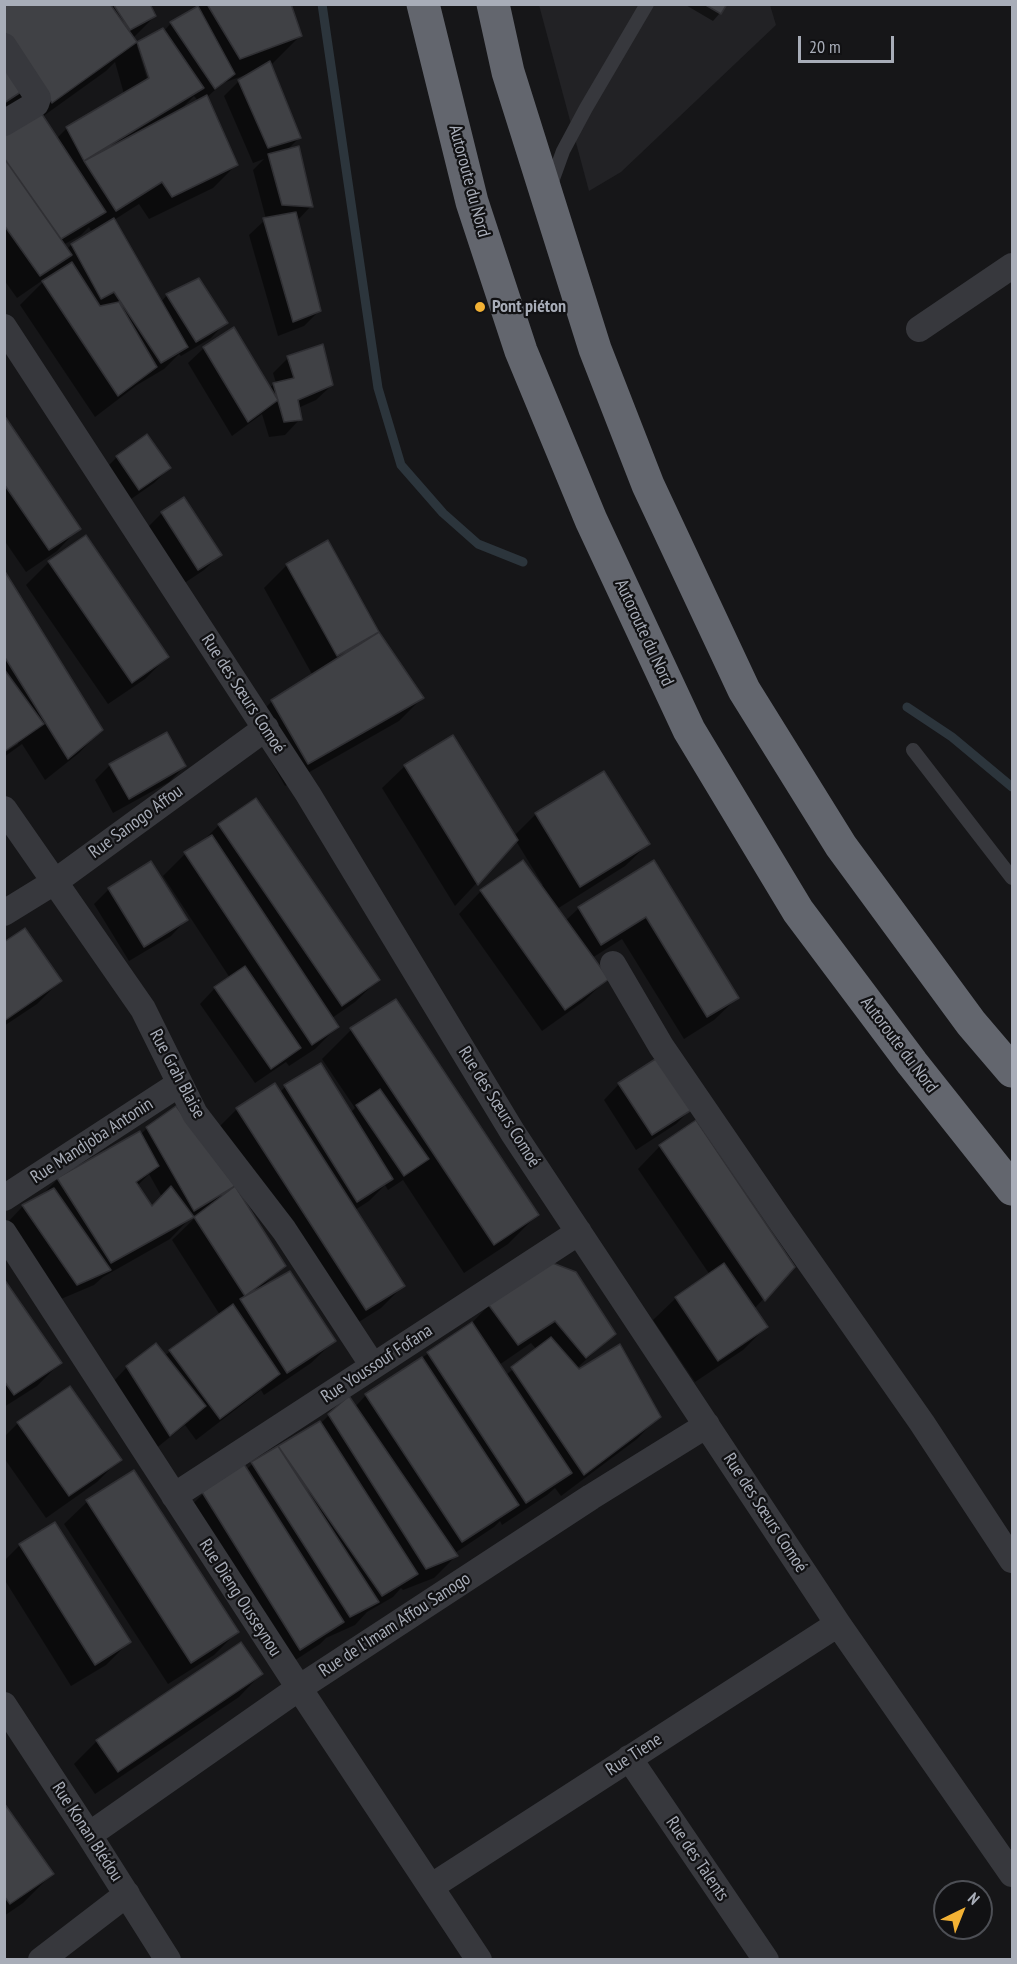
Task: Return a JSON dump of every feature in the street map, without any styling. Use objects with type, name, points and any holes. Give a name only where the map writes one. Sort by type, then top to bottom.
[{"type":"highway","name":"Autoroute du Nord","points":[[423,4],[472,202],[521,351],[591,520],[689,730],[798,911],[912,1063],[1012,1189]]},
{"type":"highway","points":[[493,4],[508,72],[595,349],[648,485],[744,690],[842,846],[971,1023],[1012,1071]]},
{"type":"street","points":[[4,46],[38,98],[36,104],[4,123]]},
{"type":"street","points":[[919,329],[1012,266]]},
{"type":"street","name":"Rue des Sœurs Comoé","points":[[4,327],[308,794],[513,1133],[838,1624],[1012,1874]]},
{"type":"street","name":"Rue Sanogo Affou","points":[[4,913],[56,881],[266,728]]},
{"type":"street","name":"Rue Grah Blaise","points":[[4,809],[143,1009],[195,1114],[284,1230],[373,1366]]},
{"type":"street","points":[[613,964],[661,1046],[922,1422],[1012,1560]]},
{"type":"street","name":"Rue Mandjoba Antonin","points":[[4,1198],[179,1084]]},
{"type":"street","name":"Rue Youssouf Fofana","points":[[174,1496],[579,1232]]},
{"type":"street","name":"Rue Dieng Ousseynou","points":[[4,1233],[299,1688],[479,1959]]},
{"type":"street","name":"Rue de l'Imam Affou Sanogo","points":[[89,1835],[299,1688],[591,1497],[707,1425]]},
{"type":"street","name":"Rue Tiene","points":[[432,1886],[838,1624]]},
{"type":"street","name":"Rue Konan Blédou","points":[[4,1705],[168,1959]]},
{"type":"street","name":"Rue des Talents","points":[[629,1758],[766,1959]]},
{"type":"street","points":[[41,1959],[127,1894]]},
{"type":"lane","points":[[547,198],[563,151],[648,4]]},
{"type":"lane","points":[[913,750],[1012,878]]},
{"type":"shaded area","points":[[539,5],[770,5],[776,25],[621,172],[589,191]]},
{"type":"building","points":[[4,4],[110,4],[137,42],[52,103],[4,31]]},
{"type":"building","points":[[113,4],[150,4],[156,16],[130,30]]},
{"type":"building","points":[[207,4],[291,4],[302,36],[240,59]]},
{"type":"building","points":[[704,4],[727,4],[721,14]]},
{"type":"building","points":[[198,6],[235,74],[215,89],[170,22]]},
{"type":"building","points":[[163,28],[204,88],[84,161],[66,127],[149,78],[137,42]]},
{"type":"building","points":[[4,53],[27,88],[4,103]]},
{"type":"building","points":[[270,61],[301,138],[268,148],[238,80]]},
{"type":"building","points":[[207,95],[238,165],[172,197],[162,182],[116,211],[84,161]]},
{"type":"building","points":[[38,108],[106,212],[61,239],[4,158],[4,126]]},
{"type":"building","points":[[299,146],[313,207],[282,205],[268,154]]},
{"type":"building","points":[[4,158],[72,255],[40,276],[4,225]]},
{"type":"building","points":[[296,212],[321,311],[293,322],[263,218]]},
{"type":"building","points":[[114,218],[188,347],[161,363],[114,292],[101,299],[71,244]]},
{"type":"building","points":[[72,262],[100,306],[119,302],[157,367],[118,396],[42,281]]},
{"type":"building","points":[[199,278],[228,323],[196,342],[166,294]]},
{"type":"building","points":[[234,327],[278,400],[248,422],[203,347]]},
{"type":"building","points":[[323,344],[333,385],[298,400],[302,420],[284,422],[273,383],[294,378],[287,356]]},
{"type":"building","points":[[4,415],[81,529],[49,550],[4,484]]},
{"type":"building","points":[[147,434],[171,468],[139,490],[116,456]]},
{"type":"building","points":[[184,497],[222,555],[198,570],[161,512]]},
{"type":"building","points":[[86,535],[169,657],[132,683],[48,561]]},
{"type":"building","points":[[328,540],[379,632],[337,656],[286,564]]},
{"type":"building","points":[[4,570],[103,730],[68,759],[4,656]]},
{"type":"building","points":[[379,632],[424,698],[308,764],[271,700]]},
{"type":"building","points":[[4,669],[44,724],[5,751],[4,751]]},
{"type":"building","points":[[167,732],[186,766],[129,799],[109,764]]},
{"type":"building","points":[[453,735],[518,840],[478,885],[404,765]]},
{"type":"building","points":[[604,771],[650,844],[580,887],[535,813]]},
{"type":"building","points":[[256,798],[380,980],[342,1006],[218,824]]},
{"type":"building","points":[[212,835],[339,1027],[312,1045],[184,852]]},
{"type":"building","points":[[523,860],[609,979],[565,1010],[480,890]]},
{"type":"building","points":[[654,860],[739,998],[707,1017],[646,917],[601,945],[578,907]]},
{"type":"building","points":[[151,861],[188,920],[144,947],[108,888]]},
{"type":"building","points":[[25,928],[62,981],[4,1021],[4,942]]},
{"type":"building","points":[[245,966],[301,1048],[271,1069],[214,987]]},
{"type":"building","points":[[396,999],[539,1215],[494,1245],[350,1028]]},
{"type":"building","points":[[660,1056],[693,1109],[652,1135],[618,1083]]},
{"type":"building","points":[[321,1063],[393,1179],[357,1202],[284,1085]]},
{"type":"building","points":[[275,1083],[405,1286],[366,1310],[236,1108]]},
{"type":"building","points":[[380,1089],[429,1159],[404,1176],[356,1105]]},
{"type":"building","points":[[176,1106],[235,1186],[194,1211],[146,1127]]},
{"type":"building","points":[[696,1120],[795,1267],[765,1301],[659,1145]]},
{"type":"building","points":[[140,1131],[159,1166],[136,1182],[152,1206],[171,1186],[194,1217],[111,1263],[57,1178]]},
{"type":"building","points":[[235,1186],[286,1266],[245,1296],[194,1217]]},
{"type":"building","points":[[54,1188],[111,1270],[77,1285],[22,1205]]},
{"type":"building","points":[[550,1262],[576,1272],[616,1334],[586,1358],[555,1321],[518,1345],[488,1304]]},
{"type":"building","points":[[724,1263],[768,1327],[718,1361],[675,1297]]},
{"type":"building","points":[[290,1271],[336,1341],[287,1373],[240,1299]]},
{"type":"building","points":[[4,1279],[62,1363],[14,1395],[4,1381]]},
{"type":"building","points":[[233,1304],[280,1374],[220,1419],[169,1350]]},
{"type":"building","points":[[472,1322],[572,1473],[526,1503],[427,1352]]},
{"type":"building","points":[[551,1337],[579,1369],[620,1344],[661,1417],[584,1475],[511,1367]]},
{"type":"building","points":[[156,1343],[206,1406],[170,1436],[126,1366]]},
{"type":"building","points":[[422,1357],[519,1505],[462,1542],[365,1394]]},
{"type":"building","points":[[70,1386],[122,1460],[69,1496],[17,1422]]},
{"type":"building","points":[[349,1396],[458,1556],[426,1569],[328,1414]]},
{"type":"building","points":[[320,1421],[418,1574],[382,1596],[278,1446]]},
{"type":"building","points":[[278,1446],[379,1602],[350,1617],[251,1462]]},
{"type":"building","points":[[244,1464],[344,1622],[300,1650],[202,1492]]},
{"type":"building","points":[[134,1470],[239,1632],[191,1663],[86,1500]]},
{"type":"building","points":[[55,1522],[131,1642],[95,1665],[19,1544]]},
{"type":"building","points":[[241,1642],[263,1674],[118,1772],[96,1740]]},
{"type":"building","points":[[4,1803],[54,1874],[10,1904],[4,1896]]},
{"type":"waterway","points":[[322,4],[378,388],[401,465],[443,513],[478,544],[523,562]]},
{"type":"waterway","points":[[907,707],[952,737],[1012,787]]},
{"type":"place","name":"Pont piéton","points":[[480,307]]}]
